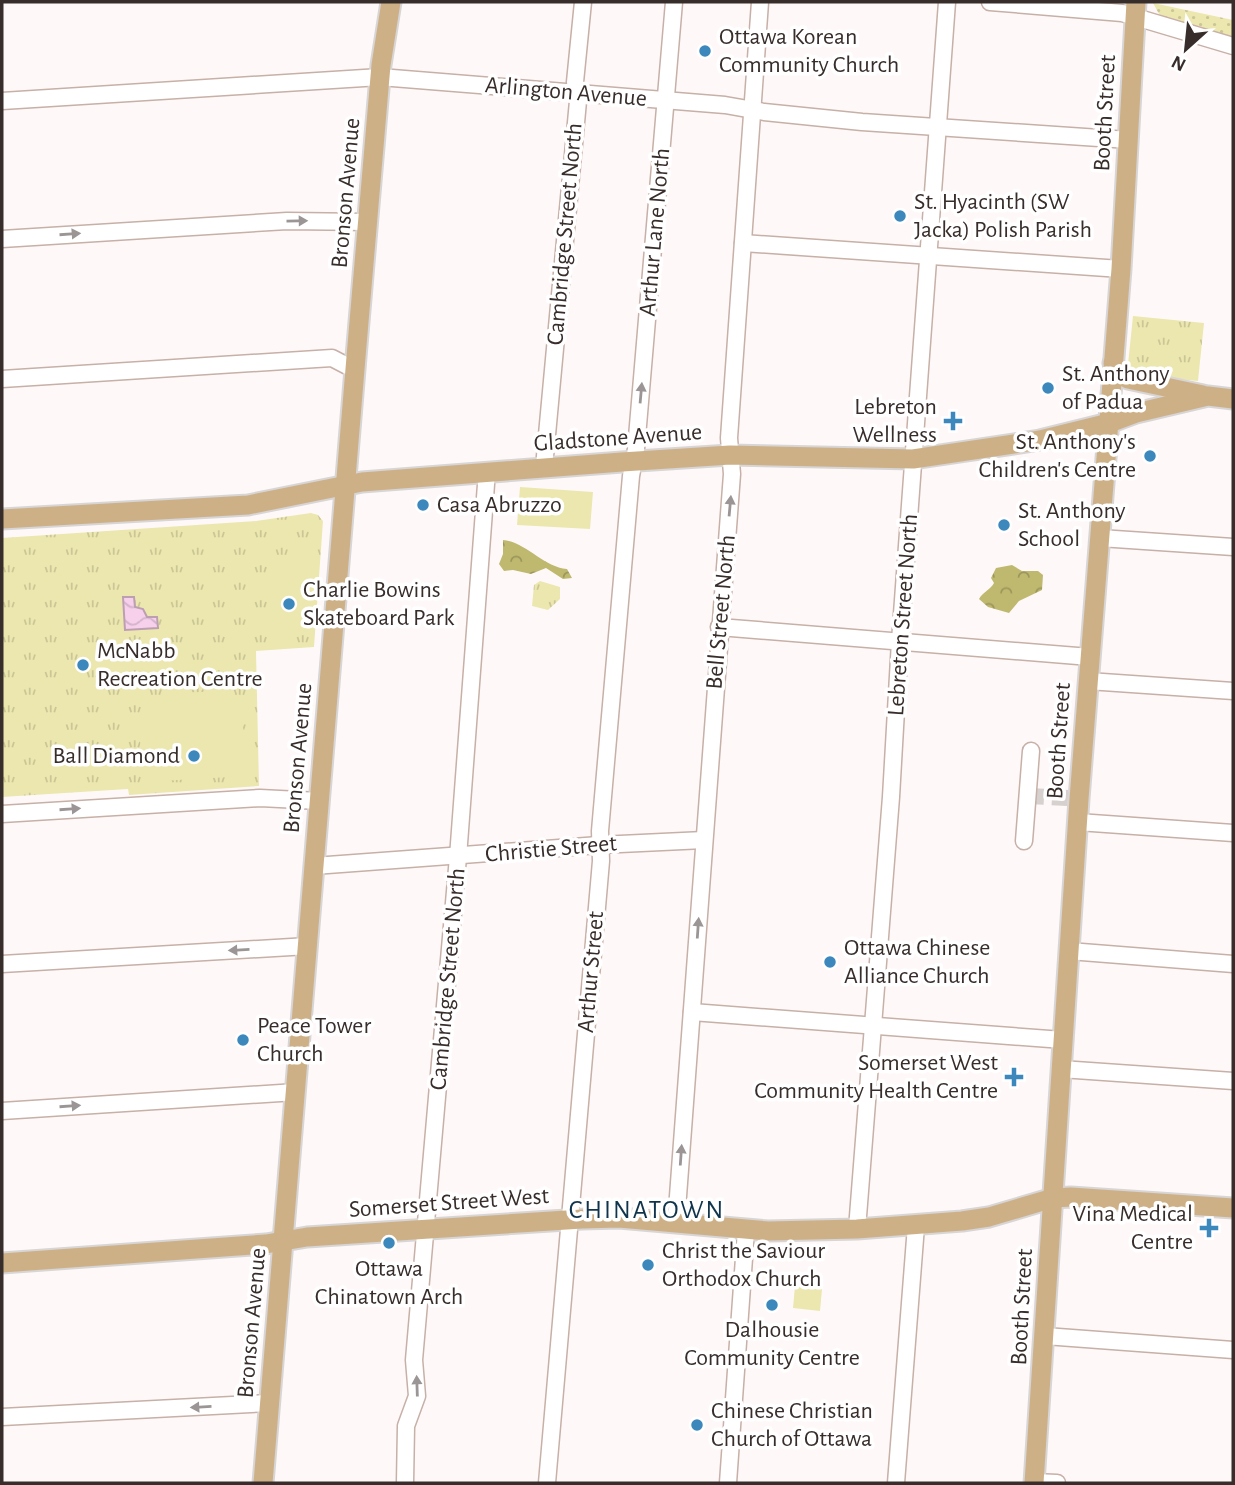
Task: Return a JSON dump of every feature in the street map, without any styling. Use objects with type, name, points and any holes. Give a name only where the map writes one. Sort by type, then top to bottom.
[{"type":"main road","name":"Bronson Avenue","points":[[383,2],[384,36]]},
{"type":"main road","name":"Bronson Avenue","points":[[263,1483],[380,77],[391,2]]},
{"type":"main road","name":"Booth Street","points":[[1034,1483],[1088,681],[1121,269],[1135,9]]},
{"type":"main road","points":[[1113,363],[1119,373],[1128,379],[1208,396]]},
{"type":"main road","name":"Gladstone Avenue","points":[[2,520],[257,504],[346,484],[544,467],[730,455],[913,459],[1040,440],[1208,396],[1233,399]]},
{"type":"main road","name":"Somerset Street West","points":[[2,1264],[283,1242],[307,1237],[569,1220],[619,1218],[746,1230],[916,1226],[976,1219],[1053,1198],[1071,1197],[1233,1208]]},
{"type":"street","name":"Cambridge Street North","points":[[544,467],[578,101],[576,92],[583,2]]},
{"type":"street","name":"Arthur Lane North","points":[[634,461],[674,2]]},
{"type":"street","name":"Bell Street North","points":[[676,1223],[732,474],[729,438],[760,2]]},
{"type":"street","name":"Lebreton Street North","points":[[858,1229],[888,851],[900,640],[947,2]]},
{"type":"street","points":[[990,2],[1122,13],[1135,9],[1233,46]]},
{"type":"street","name":"Arlington Avenue","points":[[2,101],[380,77],[666,100],[862,121],[1129,139]]},
{"type":"street","points":[[2,239],[287,221],[368,222]]},
{"type":"street","points":[[743,243],[1121,269]]},
{"type":"street","points":[[2,379],[332,358],[355,370]]},
{"type":"street","name":"Arthur Street","points":[[547,1483],[601,861],[599,845],[634,461]]},
{"type":"street","name":"Cambridge Street North","points":[[405,1483],[406,1426],[416,1401],[414,1360],[458,857],[487,471]]},
{"type":"street","points":[[1100,538],[1233,547]]},
{"type":"street","points":[[719,627],[1090,657]]},
{"type":"street","points":[[1088,681],[1233,691]]},
{"type":"street","points":[[1024,841],[1031,751]]},
{"type":"street","points":[[2,814],[260,798],[319,801]]},
{"type":"street","points":[[1078,822],[1233,833]]},
{"type":"street","name":"Christie Street","points":[[314,866],[704,840]]},
{"type":"street","points":[[2,964],[307,946]]},
{"type":"street","points":[[1069,951],[1233,964]]},
{"type":"street","points":[[692,1012],[1063,1040]]},
{"type":"street","points":[[1061,1069],[1233,1081]]},
{"type":"street","points":[[2,1111],[296,1092]]},
{"type":"street","points":[[896,1483],[916,1226]]},
{"type":"street","points":[[728,1483],[746,1230]]},
{"type":"street","points":[[1045,1336],[1233,1350]]},
{"type":"street","points":[[2,1417],[270,1403]]},
{"type":"street","points":[[1034,1483],[1057,1483]]},
{"type":"green space","points":[[1153,3],[1233,20],[1233,38],[1160,16]]},
{"type":"green space","points":[[1133,316],[1204,323],[1198,381],[1127,374]]},
{"type":"green space","points":[[520,487],[593,492],[590,529],[517,525]]},
{"type":"green space","points":[[311,513],[318,515],[323,521],[314,647],[256,651],[259,786],[129,795],[128,789],[2,797],[2,538],[256,521]]},
{"type":"green space","points":[[503,540],[519,545],[550,564],[567,569],[572,578],[563,579],[546,568],[531,574],[504,571],[499,564],[503,554]]},
{"type":"green space","name":"Charlie Bowins Skateboard Park","points":[[287,560],[312,563],[308,625],[300,625],[293,642],[284,641],[285,628],[267,623],[265,619],[272,584],[270,574],[280,570]]},
{"type":"green space","points":[[1012,565],[1022,571],[1038,571],[1043,575],[1042,590],[1019,601],[1009,613],[988,607],[979,599],[994,583],[991,578],[996,568]]},
{"type":"green space","points":[[540,581],[560,587],[560,599],[548,610],[532,606],[534,585]]},
{"type":"green space","name":"Ball Diamond","points":[[234,691],[245,736],[248,776],[141,782],[140,723],[167,693]]},
{"type":"green space","points":[[795,1286],[822,1289],[820,1311],[793,1308]]},
{"type":"water","points":[[123,597],[134,597],[135,607],[143,609],[147,617],[157,617],[158,628],[125,630]]},
{"type":"tunnel","points":[[1028,796],[1069,798]]},
{"type":"place","name":"Ottawa Korean Community Church","points":[[705,51]]},
{"type":"place","name":"St. Hyacinth (SW Jacka) Polish Parish","points":[[900,216]]},
{"type":"place","name":"St. Anthony of Padua","points":[[1048,388]]},
{"type":"place","name":"Lebreton Wellness","points":[[953,421]]},
{"type":"place","name":"St. Anthony's Children's Centre","points":[[1150,456]]},
{"type":"place","name":"Casa Abruzzo","points":[[423,505]]},
{"type":"place","name":"St. Anthony School","points":[[1004,525]]},
{"type":"place","name":"Charlie Bowins Skateboard Park","points":[[289,604]]},
{"type":"place","name":"McNabb Recreation Centre","points":[[83,665]]},
{"type":"place","name":"Ball Diamond","points":[[194,756]]},
{"type":"place","name":"Ottawa Chinese Alliance Church","points":[[830,962]]},
{"type":"place","name":"Peace Tower Church","points":[[243,1040]]},
{"type":"place","name":"Somerset West Community Health Centre","points":[[1014,1077]]},
{"type":"place","name":"Vina Medical Centre","points":[[1209,1228]]},
{"type":"place","name":"Ottawa Chinatown Arch","points":[[389,1243]]},
{"type":"place","name":"Christ the Saviour Orthodox Church","points":[[648,1265]]},
{"type":"place","name":"Dalhousie Community Centre","points":[[772,1305]]},
{"type":"place","name":"Chinese Christian Church of Ottawa","points":[[697,1425]]},
{"type":"district","name":"CHINATOWN","points":[[647,1210]]}]
